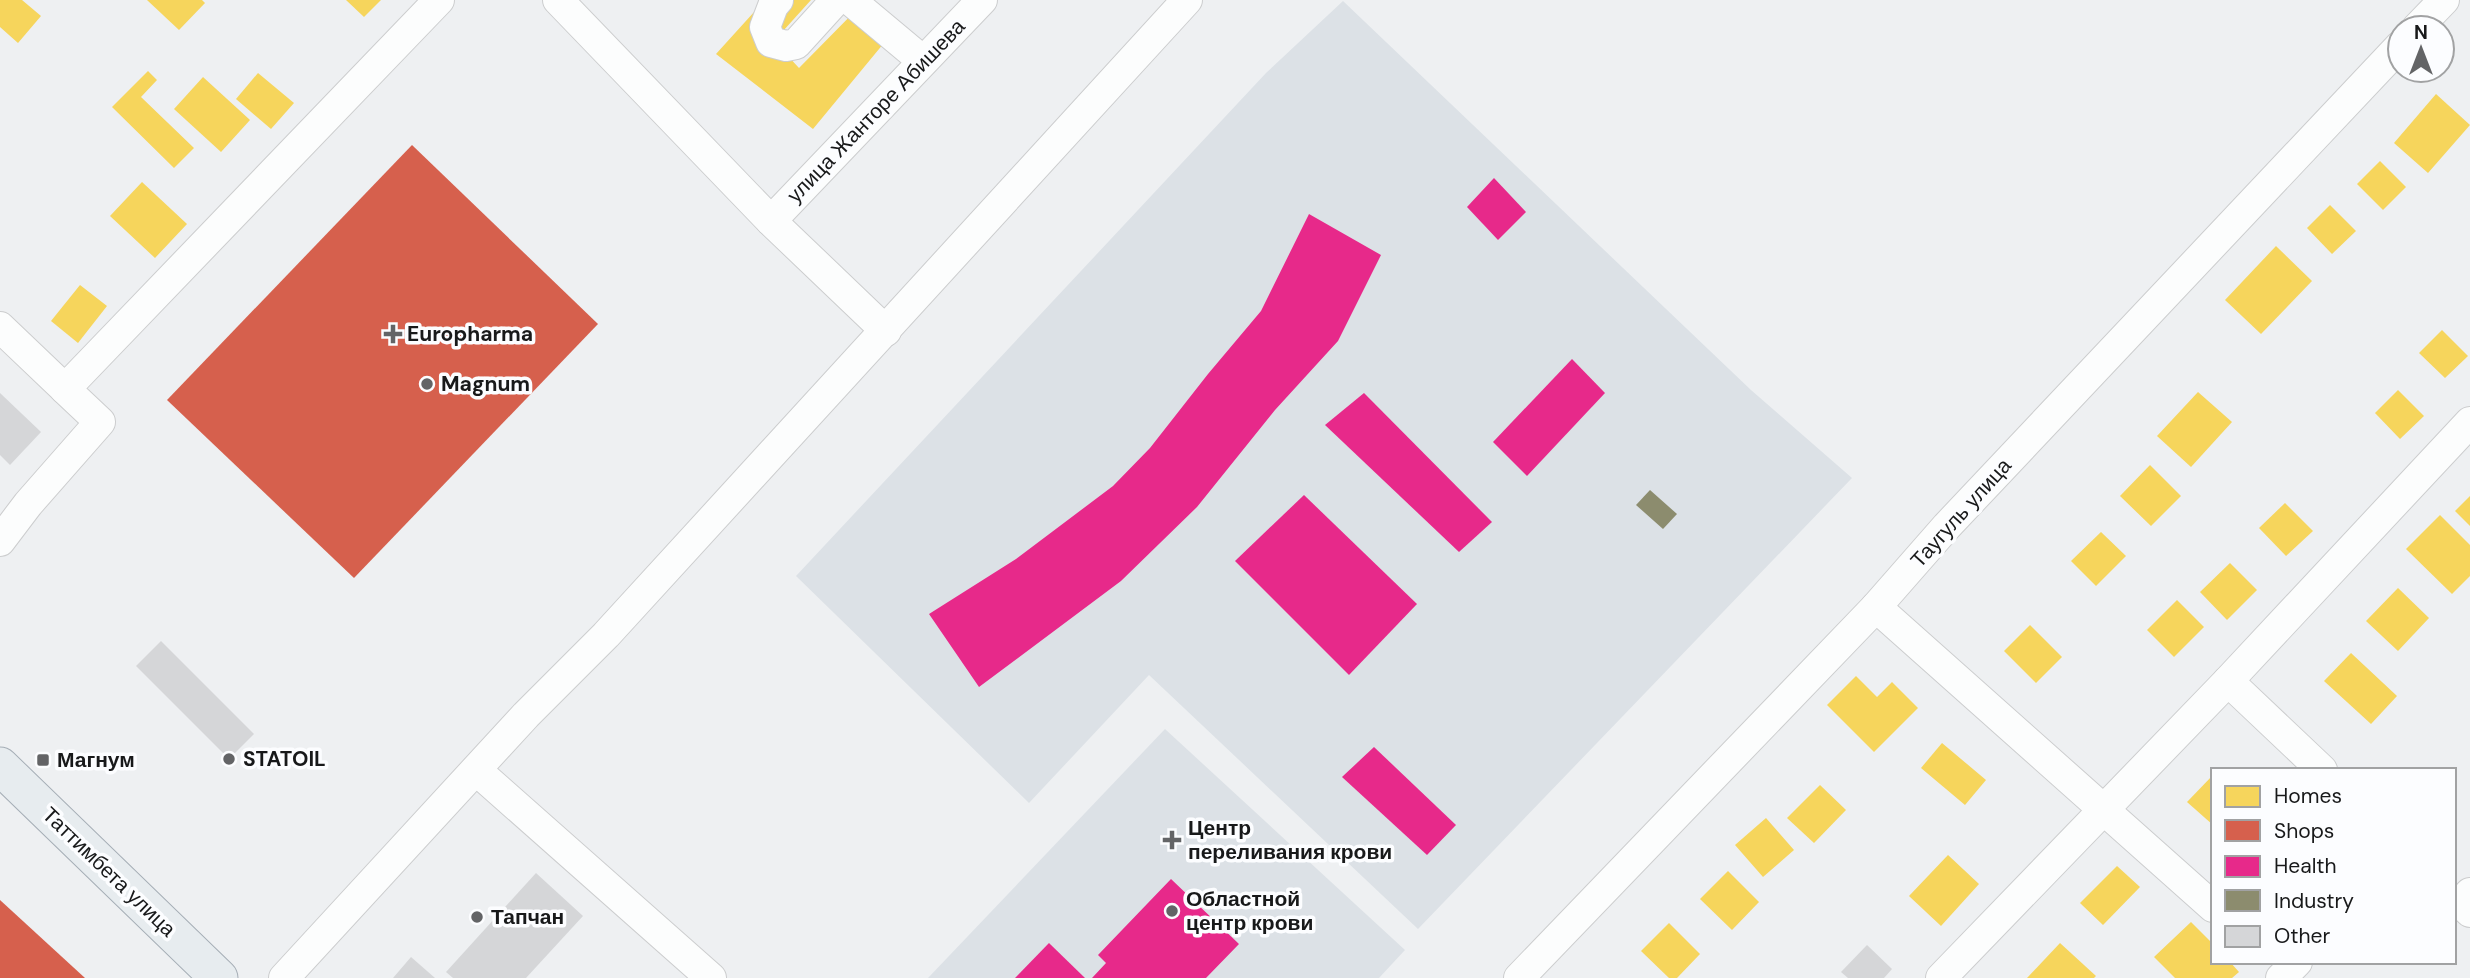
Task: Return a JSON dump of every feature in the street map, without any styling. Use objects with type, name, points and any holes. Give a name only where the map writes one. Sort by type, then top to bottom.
[{"type":"main road","name":"Таттимбета улица","points":[[0,766],[219,978]]},
{"type":"street","points":[[65,389],[439,0]]},
{"type":"street","points":[[558,0],[771,221],[886,331]]},
{"type":"street","points":[[778,0],[765,27],[771,42],[786,46],[796,44],[836,0]]},
{"type":"street","points":[[850,0],[923,61]]},
{"type":"street","name":"улица Жанторе Абишева","points":[[771,221],[982,0]]},
{"type":"street","points":[[284,978],[526,715],[606,635],[1187,0]]},
{"type":"street","points":[[2430,14],[2444,0]]},
{"type":"street","name":"Таугуль улица","points":[[1520,978],[1876,607],[1947,526],[2386,61]]},
{"type":"street","points":[[0,327],[100,422],[27,504],[0,541]]},
{"type":"street","points":[[1941,978],[2228,681],[2470,422]]},
{"type":"street","points":[[1876,607],[2211,905]]},
{"type":"street","points":[[2228,681],[2320,768]]},
{"type":"street","points":[[476,770],[711,978]]},
{"type":"shaded area","points":[[1343,1],[1751,390],[1852,478],[1418,929],[1149,675],[1029,803],[796,576],[1266,73]]},
{"type":"shaded area","name":"Центр переливания крови","points":[[1165,729],[1405,950],[1379,978],[928,978]]},
{"type":"building: Homes","points":[[0,0],[22,0],[41,16],[18,43],[0,27]]},
{"type":"building: Homes","points":[[147,0],[202,0],[205,3],[179,30]]},
{"type":"building: Homes","points":[[346,0],[381,0],[364,17]]},
{"type":"building: Homes","points":[[765,0],[811,0],[774,41],[799,68],[866,0],[898,26],[813,129],[716,54]]},
{"type":"building: Homes","points":[[148,71],[157,80],[141,97],[194,148],[174,168],[112,107]]},
{"type":"building: Homes","points":[[258,73],[294,103],[271,129],[236,99]]},
{"type":"building: Homes","points":[[203,77],[250,120],[221,152],[174,109]]},
{"type":"building: Homes","points":[[2436,94],[2470,125],[2428,173],[2394,143]]},
{"type":"building: Homes","points":[[2380,161],[2406,187],[2383,210],[2357,184]]},
{"type":"building: Homes","points":[[142,182],[187,224],[155,258],[110,216]]},
{"type":"building: Homes","points":[[2330,205],[2356,231],[2332,254],[2307,228]]},
{"type":"building: Homes","points":[[2276,246],[2312,281],[2261,334],[2225,300]]},
{"type":"building: Homes","points":[[80,285],[107,306],[78,343],[51,321]]},
{"type":"building: Homes","points":[[2442,330],[2468,356],[2445,378],[2419,353]]},
{"type":"building: Homes","points":[[2398,390],[2424,416],[2400,439],[2375,413]]},
{"type":"building: Homes","points":[[2198,392],[2232,422],[2191,467],[2157,436]]},
{"type":"building: Homes","points":[[2150,465],[2181,496],[2151,526],[2120,496]]},
{"type":"building: Homes","points":[[2470,496],[2470,526],[2455,511]]},
{"type":"building: Homes","points":[[2285,503],[2313,531],[2286,556],[2259,528]]},
{"type":"building: Homes","points":[[2440,515],[2470,545],[2470,576],[2452,594],[2406,549]]},
{"type":"building: Homes","points":[[2101,532],[2126,556],[2096,586],[2071,561]]},
{"type":"building: Homes","points":[[2230,563],[2257,590],[2227,620],[2200,592]]},
{"type":"building: Homes","points":[[2398,588],[2429,618],[2398,651],[2366,621]]},
{"type":"building: Homes","points":[[2177,600],[2204,627],[2174,657],[2147,630]]},
{"type":"building: Homes","points":[[2030,625],[2062,657],[2036,683],[2004,651]]},
{"type":"building: Homes","points":[[2351,653],[2397,696],[2371,724],[2324,681]]},
{"type":"building: Homes","points":[[1856,676],[1877,697],[1892,682],[1918,708],[1874,752],[1827,705]]},
{"type":"building: Homes","points":[[1942,743],[1986,780],[1965,805],[1921,768]]},
{"type":"building: Homes","points":[[2211,777],[2211,823],[2187,802]]},
{"type":"building: Homes","points":[[1820,785],[1846,810],[1814,843],[1787,818]]},
{"type":"building: Homes","points":[[1766,818],[1794,850],[1763,877],[1735,845]]},
{"type":"building: Homes","points":[[1948,855],[1979,884],[1941,926],[1909,896]]},
{"type":"building: Homes","points":[[2117,866],[2140,887],[2103,925],[2080,903]]},
{"type":"building: Homes","points":[[1728,871],[1759,902],[1732,930],[1700,899]]},
{"type":"building: Homes","points":[[2191,922],[2211,942],[2211,964],[2232,964],[2239,972],[2232,978],[2175,978],[2154,957]]},
{"type":"building: Homes","points":[[1669,923],[1700,954],[1677,978],[1669,978],[1641,951]]},
{"type":"building: Homes","points":[[2060,943],[2096,976],[2027,978]]},
{"type":"building: Shops","name":"Magnum","points":[[412,145],[598,324],[354,578],[167,400]]},
{"type":"building: Shops","points":[[0,900],[85,978],[0,978]]},
{"type":"building: Health","points":[[1494,178],[1526,212],[1498,240],[1467,207]]},
{"type":"building: Health","points":[[1309,214],[1381,255],[1338,341],[1275,410],[1197,507],[1121,581],[979,687],[929,614],[1016,559],[1113,486],[1150,448],[1261,311]]},
{"type":"building: Health","points":[[1572,359],[1605,393],[1527,476],[1493,442]]},
{"type":"building: Health","points":[[1364,393],[1492,522],[1459,552],[1325,425]]},
{"type":"building: Health","points":[[1304,495],[1417,604],[1349,675],[1235,561]]},
{"type":"building: Health","points":[[1374,747],[1456,825],[1427,855],[1342,777]]},
{"type":"building: Health","name":"Областной центр крови","points":[[1171,879],[1239,944],[1206,978],[1092,978],[1106,963],[1098,955]]},
{"type":"building: Health","points":[[1049,943],[1085,978],[1015,978]]},
{"type":"building: Industry","points":[[1650,490],[1677,514],[1663,529],[1636,505]]},
{"type":"building: Other","points":[[0,393],[41,432],[10,465],[0,455]]},
{"type":"building: Other","points":[[161,641],[254,734],[229,759],[136,666]]},
{"type":"building: Other","points":[[536,873],[583,916],[526,978],[453,978],[446,972]]},
{"type":"building: Other","points":[[1867,945],[1892,969],[1884,978],[1848,978],[1841,972]]},
{"type":"building: Other","points":[[411,957],[435,978],[393,978]]},
{"type":"place","name":"Europharma","points":[[393,334]]},
{"type":"place","name":"Magnum","points":[[427,384]]},
{"type":"place","name":"STATOIL","points":[[229,759]]},
{"type":"place","name":"Магнум","points":[[43,760]]},
{"type":"place","name":"Центр переливания крови","points":[[1172,840]]},
{"type":"place","name":"Областной центр крови","points":[[1172,911]]},
{"type":"place","name":"Тапчан","points":[[477,917]]}]
